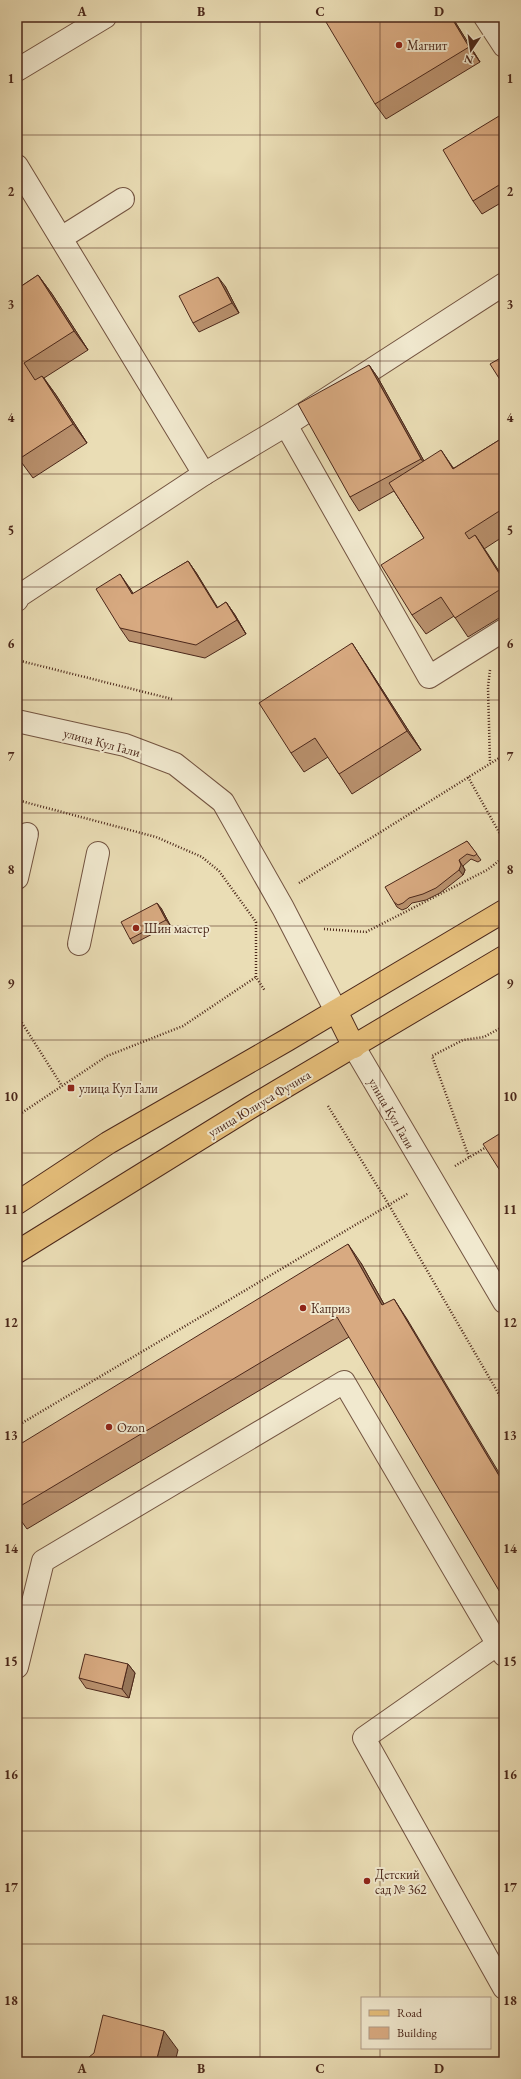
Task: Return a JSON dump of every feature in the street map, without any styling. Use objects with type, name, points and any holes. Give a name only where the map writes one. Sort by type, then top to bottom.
[{"type":"main road","points":[[17,1203],[108,1143],[336,1011],[504,911]]},
{"type":"main road","name":"улица Юлиуса Фучика","points":[[17,1252],[251,1106],[354,1047],[504,957]]},
{"type":"main road","name":"улица Кул Гали","points":[[336,1011],[354,1047]]},
{"type":"street","points":[[17,70],[105,17]]},
{"type":"street","points":[[485,17],[504,46]]},
{"type":"street","points":[[17,166],[204,474]]},
{"type":"street","points":[[61,238],[123,199]]},
{"type":"street","points":[[17,600],[19,596],[204,474],[286,425],[504,284]]},
{"type":"street","points":[[286,425],[429,677],[499,633]]},
{"type":"street","name":"улица Кул Гали","points":[[17,721],[125,745],[175,764],[223,802],[283,908],[336,1011]]},
{"type":"street","points":[[17,878],[27,834]]},
{"type":"street","points":[[79,944],[98,853]]},
{"type":"street","name":"улица Кул Гали","points":[[354,1047],[504,1302]]},
{"type":"street","points":[[17,1667],[43,1561],[344,1382],[501,1650],[364,1738],[504,1988]]},
{"type":"path","points":[[490,764],[488,687],[499,633]]},
{"type":"path","points":[[17,660],[172,699]]},
{"type":"path","points":[[256,922],[283,908],[286,891],[504,755]]},
{"type":"path","points":[[468,777],[504,841]]},
{"type":"path","points":[[17,800],[156,837],[202,857],[219,871],[256,922],[256,977],[265,991]]},
{"type":"path","points":[[320,924],[325,930],[366,932],[487,870],[504,857]]},
{"type":"path","points":[[17,1116],[107,1056],[183,1026],[256,977]]},
{"type":"path","points":[[17,1015],[62,1086]]},
{"type":"path","points":[[469,1157],[432,1056],[463,1040],[484,1037],[504,1026]]},
{"type":"path","points":[[328,1106],[389,1205],[504,1403]]},
{"type":"path","points":[[17,1426],[492,1143]]},
{"type":"building","points":[[323,17],[451,17],[469,47],[375,104]]},
{"type":"building","points":[[504,113],[504,182],[473,201],[443,150]]},
{"type":"building","points":[[38,275],[74,331],[24,363],[35,380],[42,376],[73,424],[19,459],[17,456],[17,289]]},
{"type":"building","points":[[218,277],[232,303],[193,323],[179,296]]},
{"type":"building","points":[[504,356],[504,386],[490,364]]},
{"type":"building","points":[[369,365],[421,459],[350,497],[298,404]]},
{"type":"building","points":[[504,437],[504,508],[465,533],[469,539],[475,535],[504,581],[504,587],[455,618],[441,597],[412,615],[381,565],[424,538],[389,483],[441,450],[453,469]]},
{"type":"building","points":[[188,561],[217,608],[226,602],[237,620],[196,645],[120,628],[96,589],[120,574],[132,594]]},
{"type":"building","points":[[352,643],[407,731],[339,774],[315,738],[291,753],[259,703]]},
{"type":"building","points":[[467,841],[477,854],[474,856],[467,854],[459,860],[461,865],[459,870],[436,888],[409,898],[398,905],[394,902],[385,887]]},
{"type":"building","points":[[157,903],[166,920],[130,939],[121,922]]},
{"type":"building","points":[[504,1131],[504,1177],[483,1144]]},
{"type":"building","points":[[348,1244],[382,1305],[394,1299],[504,1484],[504,1599],[337,1317],[17,1508],[17,1446]]},
{"type":"building","points":[[85,1654],[128,1664],[122,1689],[79,1678]]},
{"type":"building","points":[[103,2015],[164,2031],[156,2062],[83,2062],[94,2053]]},
{"type":"place","name":"Магнит","points":[[399,45]]},
{"type":"place","name":"Шин мастер","points":[[136,928]]},
{"type":"place","name":"улица Кул Гали","points":[[71,1088]]},
{"type":"place","name":"Каприз","points":[[303,1308]]},
{"type":"place","name":"Ozon","points":[[109,1427]]},
{"type":"place","name":"Детский сад № 362","points":[[367,1881]]}]
